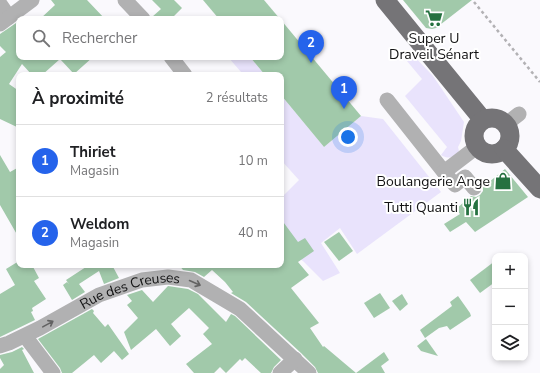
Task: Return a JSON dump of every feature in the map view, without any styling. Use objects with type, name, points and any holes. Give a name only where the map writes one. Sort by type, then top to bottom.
[{"type":"main road","points":[[385,0],[483,120]]},
{"type":"main road","points":[[493,118],[513,119],[509,129],[510,140],[504,149],[493,154],[488,153],[478,146],[474,135],[479,124],[483,120],[493,118]]},
{"type":"main road","points":[[504,149],[540,189]]},
{"type":"street","points":[[0,4],[5,20],[32,0]]},
{"type":"street","points":[[125,0],[140,16]]},
{"type":"street","points":[[173,60],[183,72]]},
{"type":"street","points":[[387,100],[444,172],[456,184],[465,177],[474,188]]},
{"type":"street","points":[[444,172],[478,146]]},
{"type":"street","name":"Rue des Creuses","points":[[0,346],[25,336],[99,295],[142,280],[168,277],[191,280],[240,309],[309,373]]},
{"type":"street","points":[[25,336],[53,373]]},
{"type":"street","points":[[280,373],[295,359]]},
{"type":"path","points":[[474,2],[540,82]]},
{"type":"shaded area","points":[[408,50],[433,76],[464,122],[461,141],[458,147],[459,151],[451,157],[441,155],[447,147],[405,96],[422,79],[402,55]]},
{"type":"shaded area","points":[[231,60],[252,60],[262,72],[241,72]]},
{"type":"shaded area","points":[[284,99],[324,147],[361,116],[383,119],[441,192],[357,254],[340,228],[321,243],[340,273],[323,281],[303,261],[284,249],[284,195],[299,180],[284,163]]},
{"type":"building","points":[[51,0],[87,0],[102,16],[43,16],[55,5]]},
{"type":"building","points":[[152,0],[174,0],[182,8],[174,16],[153,16],[161,9]]},
{"type":"building","points":[[203,0],[264,0],[277,16],[216,16]]},
{"type":"building","name":"Super U Draveil Sénart","points":[[403,0],[472,0],[436,28],[432,29],[426,28]]},
{"type":"building","points":[[16,23],[16,60],[59,60],[45,72],[29,72],[22,64],[16,72],[9,84],[16,89],[16,127],[0,119],[0,57],[6,52],[0,46],[0,34]]},
{"type":"building","points":[[284,24],[361,116],[324,147],[284,99],[284,72],[262,72],[252,60],[284,60]]},
{"type":"building","points":[[61,60],[90,60],[76,72],[72,72]]},
{"type":"building","points":[[0,155],[10,172],[16,169],[16,233],[0,205]]},
{"type":"building","points":[[505,169],[528,197],[475,232],[466,222],[450,232],[444,224],[460,214],[456,209],[471,196],[476,197],[480,195],[483,191],[483,187]]},
{"type":"building","points":[[284,223],[298,242],[305,238],[314,251],[298,262],[309,275],[291,288],[319,323],[310,328],[323,347],[324,346],[356,373],[318,373],[315,367],[301,353],[246,302],[231,293],[233,292],[225,282],[212,270],[204,277],[195,272],[183,270],[181,268],[284,268]]},
{"type":"building","points":[[339,232],[353,251],[339,261],[324,242]]},
{"type":"building","points":[[16,263],[16,268],[34,268],[39,278],[34,281],[46,299],[32,308],[33,311],[31,312],[35,320],[0,337],[0,294],[15,285],[6,269]]},
{"type":"building","points":[[492,263],[492,284],[480,293],[470,280]]},
{"type":"building","points":[[84,268],[114,268],[119,278],[104,284],[99,271],[79,284],[85,292],[72,300],[63,285],[67,282],[69,284],[66,280]]},
{"type":"building","points":[[168,286],[188,289],[198,294],[226,322],[231,314],[235,316],[281,360],[274,367],[271,373],[261,373],[245,358],[242,361],[240,359],[226,373],[220,367],[214,373],[194,373],[186,364],[212,344],[203,334],[209,328],[189,308],[171,324],[181,336],[170,346],[156,329],[131,350],[124,332],[138,318],[127,305],[132,301],[127,295],[142,290],[153,302]]},
{"type":"building","points":[[380,293],[390,308],[374,318],[364,303]]},
{"type":"building","points":[[402,294],[408,304],[400,311],[392,301]]},
{"type":"building","points":[[458,296],[471,316],[450,330],[447,326],[439,328],[425,338],[420,330],[452,306],[450,302]]},
{"type":"building","points":[[92,309],[94,311],[93,313],[105,327],[108,324],[129,354],[122,360],[114,351],[101,363],[94,355],[72,373],[62,373],[60,368],[38,339]]},
{"type":"building","points":[[426,339],[438,356],[421,351],[417,346]]},
{"type":"building","points":[[22,347],[24,349],[22,350],[34,373],[0,373],[0,369],[4,365],[0,355],[12,352]]},
{"type":"building","points":[[384,352],[389,360],[381,366],[385,373],[356,373]]},
{"type":"place","name":"Super U Draveil Sénart","points":[[434,18]]},
{"type":"place","name":"Weldom","points":[[311,63]]},
{"type":"place","name":"Thiriet","points":[[344,109]]},
{"type":"place","name":"Boulangerie Ange","points":[[503,181]]},
{"type":"place","name":"Tutti Quanti","points":[[471,207]]}]
